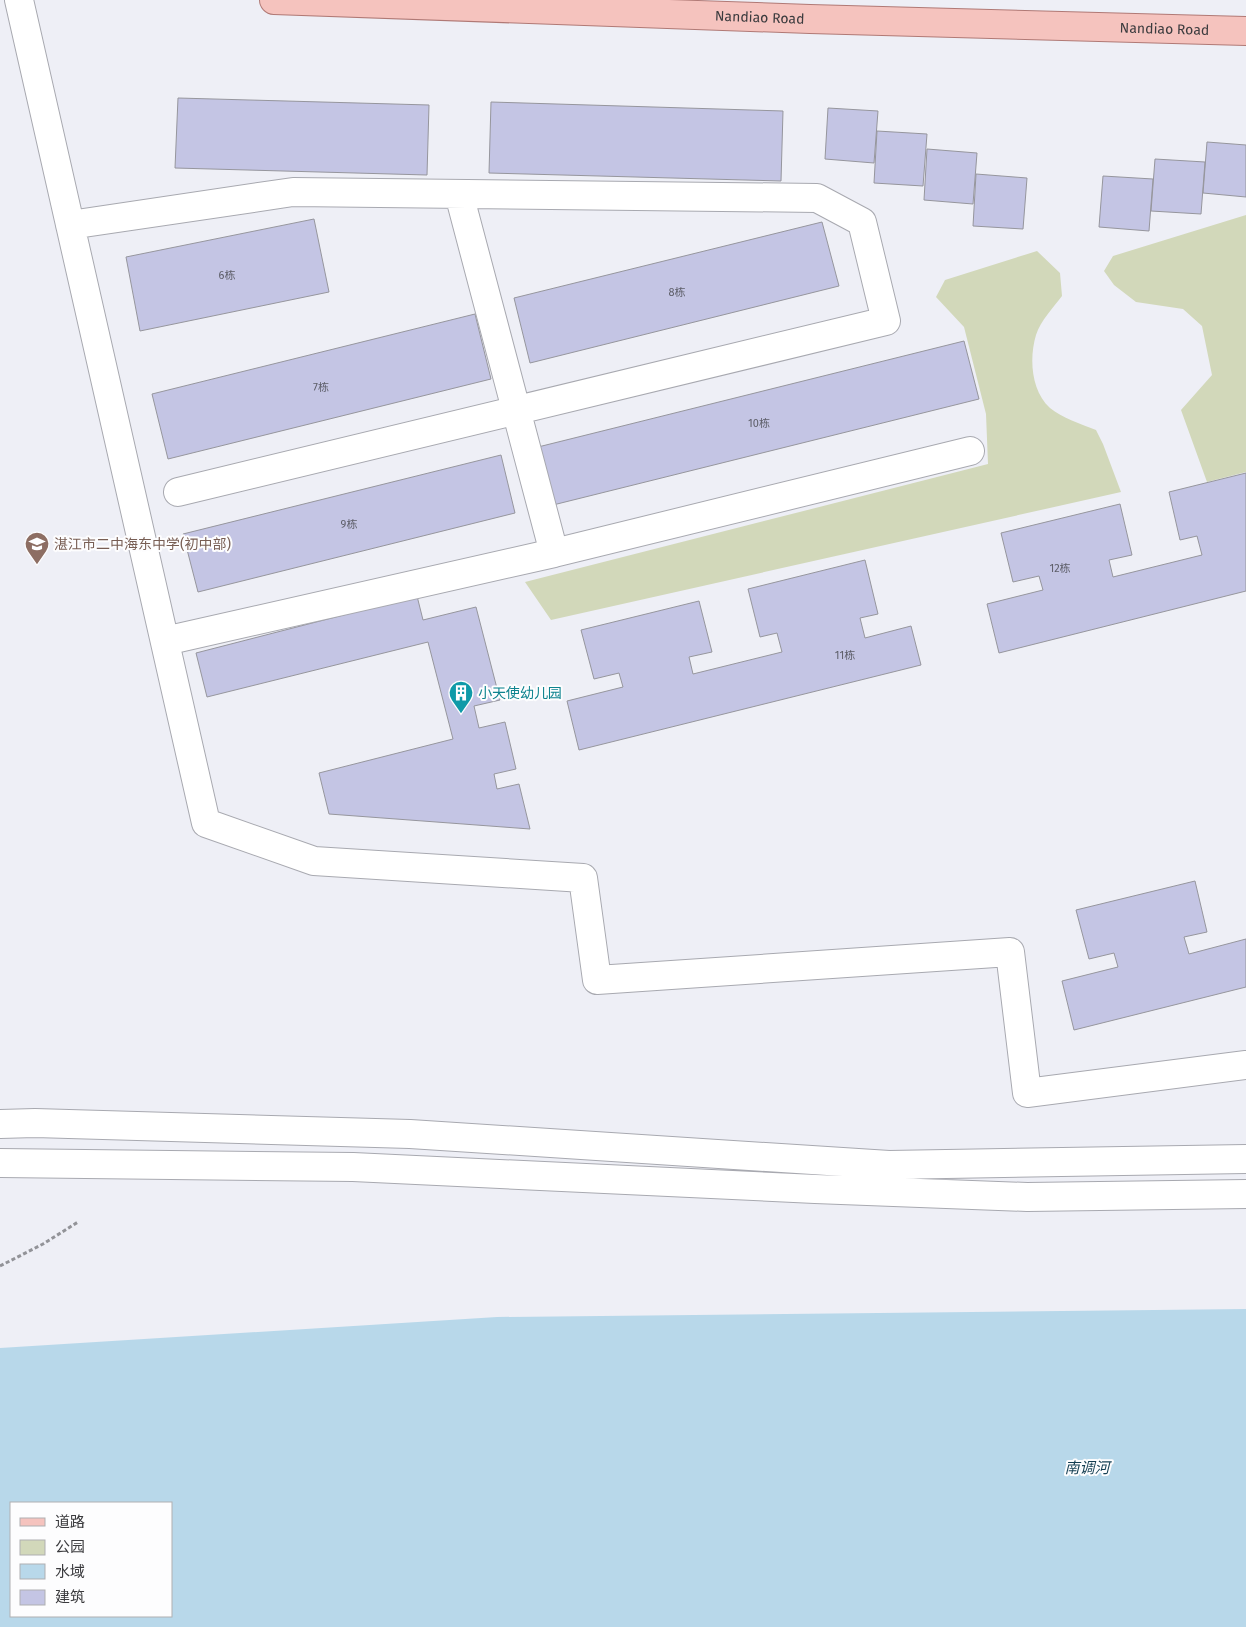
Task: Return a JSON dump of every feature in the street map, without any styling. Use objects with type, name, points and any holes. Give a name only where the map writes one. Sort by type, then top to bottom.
[{"type":"main road","name":"Nandiao Road","points":[[274,0],[810,19],[1246,31]]},
{"type":"street","points":[[19,0],[206,824],[314,861],[583,878],[597,980],[1010,952],[1028,1094],[1246,1065]]},
{"type":"street","points":[[70,225],[292,192],[817,198],[862,222],[886,321],[178,492]]},
{"type":"street","points":[[460,194],[554,553]]},
{"type":"street","points":[[165,642],[554,553],[970,451]]},
{"type":"street","points":[[0,1124],[35,1123],[410,1134],[889,1165],[1246,1158]]},
{"type":"street","points":[[0,1163],[353,1167],[815,1190],[1027,1197],[1246,1194]]},
{"type":"path","points":[[0,1266],[43,1244],[78,1222]]},
{"type":"green space","points":[[1246,215],[1246,472],[1207,482],[1181,410],[1212,375],[1202,326],[1183,309],[1136,302],[1114,285],[1104,271],[1113,256]]},
{"type":"green space","points":[[1037,251],[1060,273],[1062,296],[1044,319],[1036,335],[1032,364],[1035,383],[1044,401],[1055,412],[1096,430],[1121,492],[551,620],[525,582],[988,464],[986,414],[964,327],[936,297],[945,280]]},
{"type":"water","name":"南调河","points":[[1246,1309],[1246,1627],[0,1627],[0,1348],[497,1317]]},
{"type":"building","points":[[178,98],[429,105],[427,175],[175,168]]},
{"type":"building","points":[[491,102],[783,111],[781,181],[489,173]]},
{"type":"building","points":[[828,108],[878,111],[874,163],[825,159]]},
{"type":"building","points":[[877,131],[927,134],[923,186],[874,183]]},
{"type":"building","points":[[1207,142],[1246,145],[1246,197],[1203,193]]},
{"type":"building","points":[[927,149],[977,153],[973,204],[924,200]]},
{"type":"building","points":[[1155,159],[1205,162],[1201,214],[1151,211]]},
{"type":"building","points":[[976,174],[1027,178],[1023,229],[973,226]]},
{"type":"building","points":[[1103,176],[1153,179],[1149,231],[1099,227]]},
{"type":"building","points":[[314,219],[329,292],[140,331],[126,257]]},
{"type":"building","points":[[822,222],[839,286],[530,363],[514,298]]},
{"type":"building","points":[[475,314],[491,379],[168,459],[152,394]]},
{"type":"building","points":[[964,341],[979,399],[553,505],[538,447]]},
{"type":"building","points":[[501,455],[515,513],[198,592],[183,534]]},
{"type":"building","points":[[1246,473],[1246,591],[999,653],[987,604],[1043,590],[1039,576],[1013,582],[1001,533],[1120,504],[1132,555],[1109,560],[1113,577],[1202,555],[1197,536],[1180,540],[1169,492]]},
{"type":"building","points":[[865,560],[878,614],[860,618],[865,638],[911,626],[921,665],[579,750],[567,701],[623,687],[619,673],[594,679],[581,630],[699,601],[712,652],[689,657],[693,674],[782,652],[777,633],[760,637],[748,589]]},
{"type":"building","name":"小天使幼儿园","points":[[417,596],[423,620],[476,607],[500,700],[474,706],[479,728],[505,722],[516,769],[494,774],[497,789],[519,784],[530,829],[329,814],[319,773],[453,739],[428,642],[207,697],[196,653]]},
{"type":"building","points":[[1195,881],[1207,932],[1184,937],[1189,954],[1246,939],[1246,987],[1074,1030],[1062,981],[1118,967],[1114,953],[1089,959],[1076,910]]},
{"type":"place","name":"湛江市二中海东中学(初中部)","points":[[37,565]]},
{"type":"place","name":"小天使幼儿园","points":[[461,714]]}]
